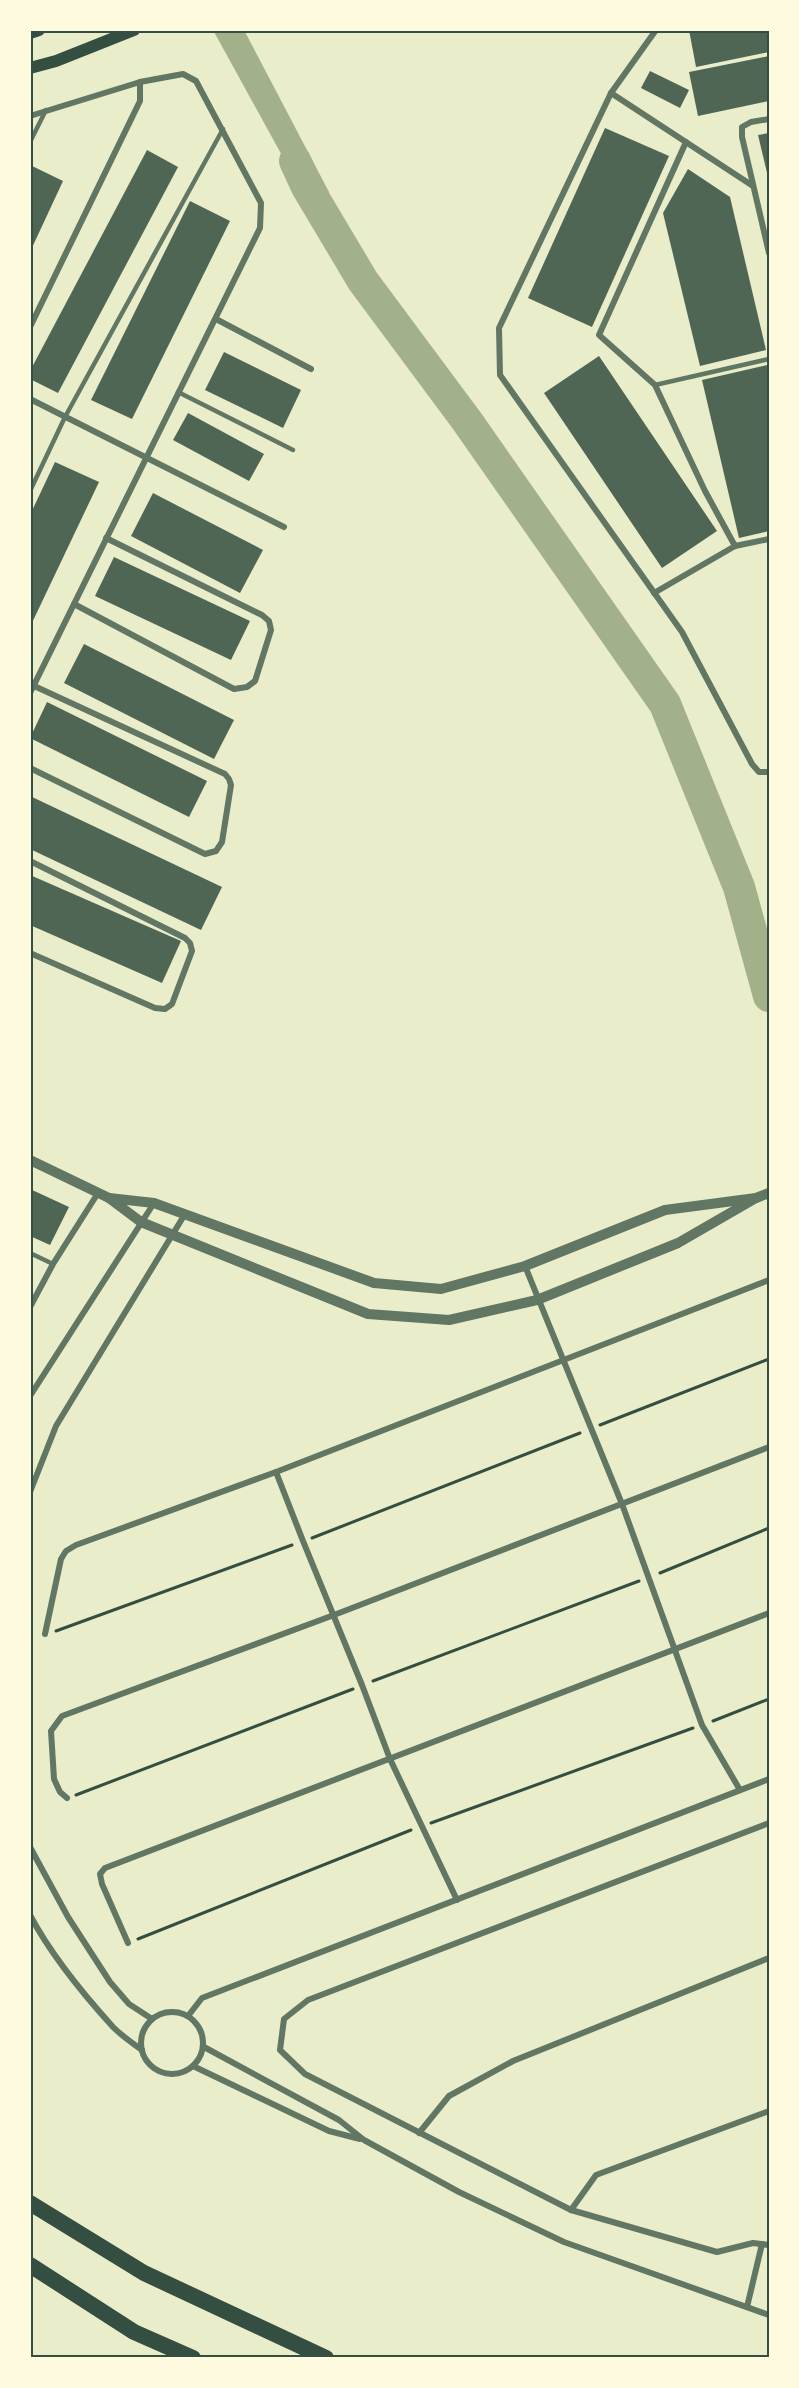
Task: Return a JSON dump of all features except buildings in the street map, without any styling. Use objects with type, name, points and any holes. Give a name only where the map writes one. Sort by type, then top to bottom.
[{"type":"highway","points":[[30,2203],[144,2273],[326,2358]]},
{"type":"highway","points":[[30,2265],[134,2332],[193,2358]]},
{"type":"main road","points":[[30,33],[39,30]]},
{"type":"main road","points":[[30,68],[56,61],[134,30]]},
{"type":"street","points":[[656,30],[611,93],[499,328],[500,375],[682,632],[752,764],[759,772],[769,772]]},
{"type":"street","points":[[30,116],[140,82],[183,74],[196,81],[261,203],[260,228],[30,693]]},
{"type":"street","points":[[30,327],[140,101],[140,82]]},
{"type":"street","points":[[611,93],[753,186]]},
{"type":"street","points":[[769,119],[750,122],[742,127],[741,137],[769,253]]},
{"type":"street","points":[[686,142],[599,335],[655,385],[705,491],[735,546]]},
{"type":"street","points":[[216,319],[310,369]]},
{"type":"street","points":[[30,399],[284,527]]},
{"type":"street","points":[[74,604],[234,689],[247,687],[255,681],[271,630],[269,621],[262,615],[106,538]]},
{"type":"street","points":[[654,593],[735,546],[769,539]]},
{"type":"street","points":[[30,768],[205,854],[216,851],[222,842],[231,785],[225,774],[32,685]]},
{"type":"street","points":[[30,861],[185,938],[190,943],[192,951],[172,1004],[165,1009],[155,1008],[30,953]]},
{"type":"street","points":[[30,1160],[103,1196],[141,1222],[368,1314],[449,1320],[537,1300],[678,1243],[756,1198],[769,1193]]},
{"type":"street","points":[[103,1196],[154,1203],[374,1283],[441,1289],[525,1266],[665,1210],[756,1198]]},
{"type":"street","points":[[30,1307],[53,1264],[103,1196]]},
{"type":"street","points":[[30,1396],[154,1203]]},
{"type":"street","points":[[30,1492],[56,1426],[184,1214]]},
{"type":"street","points":[[525,1266],[622,1504],[702,1725],[740,1790]]},
{"type":"street","points":[[45,1635],[61,1559],[66,1551],[76,1545],[276,1472],[769,1280]]},
{"type":"street","points":[[67,1798],[60,1792],[54,1779],[51,1731],[62,1716],[334,1615],[769,1447]]},
{"type":"street","points":[[276,1472],[363,1685],[390,1759],[457,1900]]},
{"type":"street","points":[[128,1943],[100,1874],[105,1868],[769,1613]]},
{"type":"street","points":[[188,2016],[202,1998],[769,1779]]},
{"type":"street","points":[[747,2307],[765,2245],[753,2243],[717,2252],[571,2210],[305,2074],[280,2050],[284,2019],[308,2000],[769,1823]]},
{"type":"street","points":[[30,1847],[68,1917],[111,1982],[129,2004],[152,2019]]},
{"type":"street","points":[[30,1915],[38,1930],[114,2028],[142,2050],[151,2066],[167,2074],[185,2072],[193,2066],[198,2061],[204,2047],[200,2027],[188,2016],[168,2012],[152,2019],[143,2033],[142,2050]]},
{"type":"street","points":[[419,2133],[449,2096],[513,2061],[769,1958]]},
{"type":"street","points":[[204,2047],[339,2120],[364,2140],[459,2192],[564,2242],[769,2315]]},
{"type":"street","points":[[193,2066],[329,2131],[364,2140]]},
{"type":"street","points":[[571,2210],[596,2175],[769,2111]]},
{"type":"lane","points":[[30,142],[46,110]]},
{"type":"lane","points":[[30,491],[65,417],[223,129]]},
{"type":"lane","points":[[655,385],[769,359]]},
{"type":"lane","points":[[178,392],[293,450]]},
{"type":"lane","points":[[30,1253],[53,1264]]},
{"type":"path","points":[[45,1635],[303,1541],[769,1359]]},
{"type":"path","points":[[67,1798],[649,1577],[769,1528]]},
{"type":"path","points":[[128,1943],[420,1826],[769,1699]]},
{"type":"shaded area","points":[[213,30],[244,30],[329,192],[307,201]]},
{"type":"waterway","points":[[295,161],[307,187],[363,281],[467,421],[665,704],[739,887],[769,996]]}]
